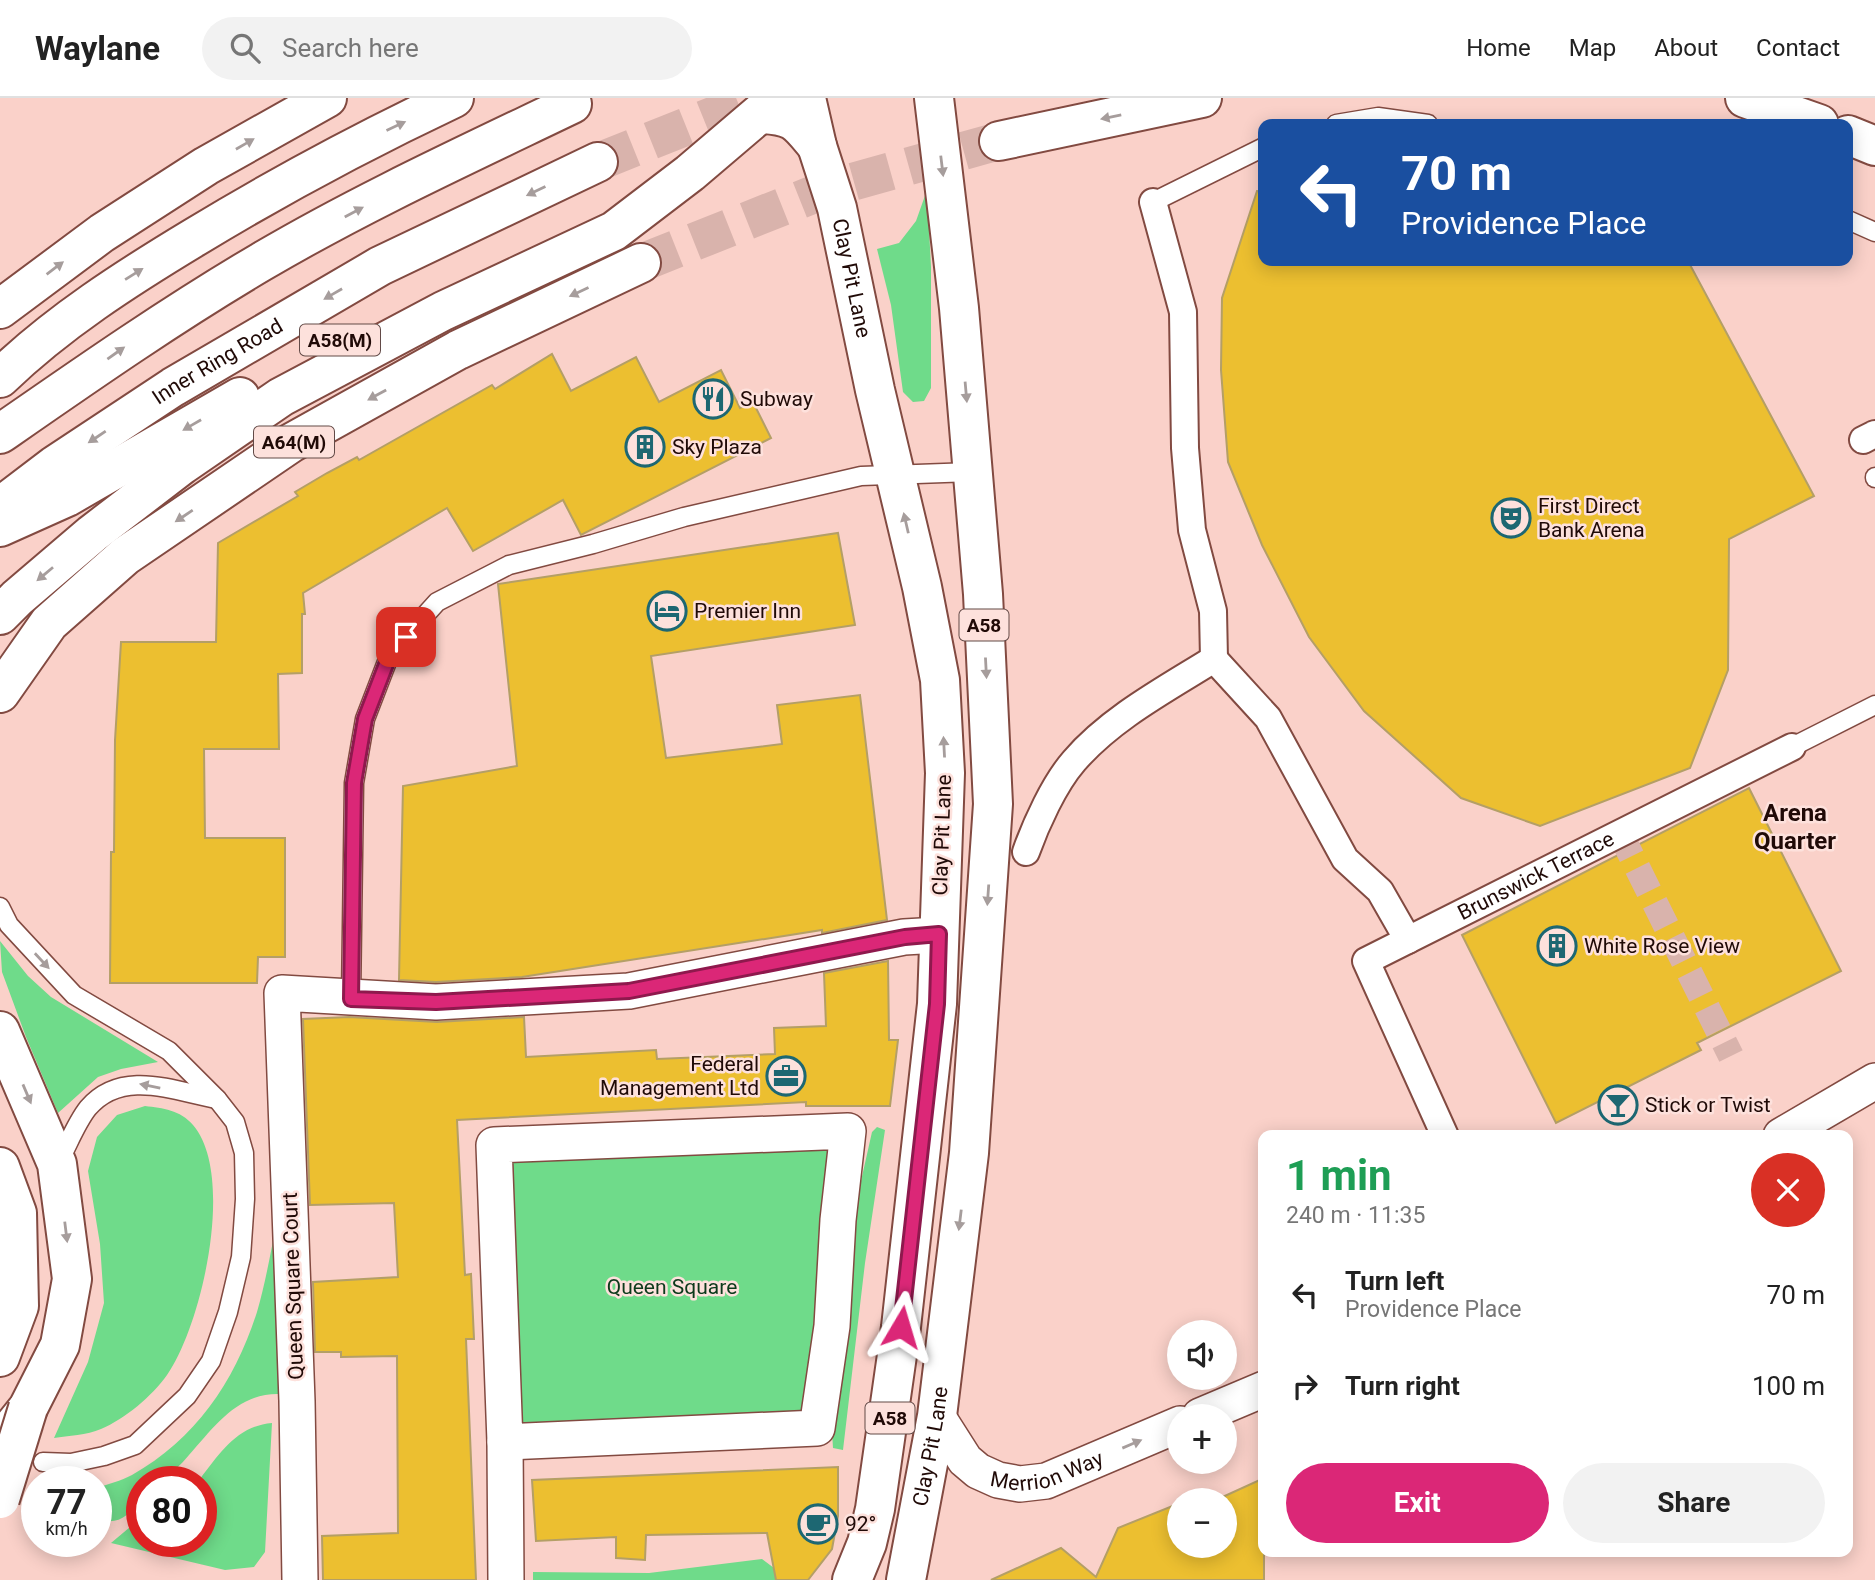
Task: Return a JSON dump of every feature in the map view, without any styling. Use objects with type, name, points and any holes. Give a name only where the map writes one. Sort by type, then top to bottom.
[{"type":"highway","points":[[0,309],[113,225],[206,166],[327,98]]},
{"type":"highway","points":[[0,377],[20,358],[128,278],[254,201],[382,132],[454,98]]},
{"type":"highway","name":"Clay Pit Lane","points":[[806,98],[817,146],[837,208],[940,680],[945,773],[937,1004],[888,1431],[867,1543],[852,1580]]},
{"type":"highway","name":"Clay Pit Lane","points":[[906,1580],[937,1416],[971,1130],[993,804],[983,594],[958,308],[934,98]]},
{"type":"highway","points":[[999,141],[1202,98]]},
{"type":"highway","points":[[1745,98],[1805,119]]},
{"type":"highway","points":[[0,435],[131,343],[262,261],[414,180],[572,103]]},
{"type":"highway","name":"A58(M)","points":[[0,615],[92,534],[182,465],[281,397],[443,311],[614,230],[690,173],[770,106],[799,124],[817,146]]},
{"type":"highway","points":[[1853,137],[1875,146]]},
{"type":"highway","name":"Inner Ring Road","points":[[0,507],[55,465],[173,387],[357,280],[392,260],[598,162]]},
{"type":"highway","name":"A58(M)","points":[[0,527],[67,497],[330,345],[441,286],[690,173]]},
{"type":"highway","name":"A64(M)","points":[[0,693],[49,623],[125,556],[291,443],[458,350],[641,263]]},
{"type":"highway","points":[[0,1031],[57,1164],[72,1279],[60,1345],[28,1408],[0,1499]]},
{"type":"highway","points":[[0,1167],[17,1213],[19,1306],[0,1357]]},
{"type":"highway","points":[[0,1443],[28,1408]]},
{"type":"street","points":[[1153,202],[1184,312],[1185,448],[1192,530],[1213,611],[1214,659],[1268,718],[1345,859],[1380,891],[1408,940]]},
{"type":"street","points":[[1026,852],[1038,820],[1073,762],[1126,714],[1214,659]]},
{"type":"street","name":"Brunswick Terrace","points":[[1442,1130],[1366,961],[1792,747]]},
{"type":"street","points":[[351,999],[436,1002],[629,991],[891,940],[939,934]]},
{"type":"street","name":"Queen Square Court","points":[[300,1580],[298,1401],[282,993],[351,999]]},
{"type":"street","points":[[1791,1130],[1875,1081]]},
{"type":"street","points":[[505,1442],[817,1428],[832,1326],[838,1220],[848,1132],[494,1145],[505,1442],[506,1580]]},
{"type":"street","points":[[1228,1404],[1258,1392]]},
{"type":"street","name":"Merrion Way","points":[[937,1416],[965,1460],[978,1471],[999,1480],[1020,1484],[1046,1481],[1167,1430]]},
{"type":"lane","points":[[1366,119],[1392,119]]},
{"type":"lane","points":[[1153,202],[1258,151]]},
{"type":"lane","points":[[1853,222],[1875,232]]},
{"type":"lane","points":[[351,999],[354,783],[365,719],[390,654],[438,601],[509,565],[684,517],[861,477],[972,472]]},
{"type":"lane","name":"Brunswick Terrace","points":[[1792,747],[1875,705]]},
{"type":"lane","points":[[0,907],[9,925],[74,995],[169,1051],[235,1122],[244,1153],[246,1199],[241,1256],[228,1312],[211,1362],[187,1396],[135,1445],[104,1456],[71,1463],[43,1462]]},
{"type":"lane","points":[[57,1164],[88,1108],[112,1088],[137,1083],[217,1100]]},
{"type":"green space","points":[[927,190],[931,267],[931,388],[924,401],[913,402],[903,392],[891,305],[877,249],[899,243],[916,221]]},
{"type":"green space","points":[[0,941],[28,976],[51,997],[158,1062],[121,1069],[98,1077],[58,1113],[2,972]]},
{"type":"green space","points":[[145,1106],[165,1109],[183,1116],[193,1125],[206,1148],[212,1178],[213,1213],[202,1287],[180,1352],[154,1391],[110,1425],[84,1434],[54,1438],[88,1362],[104,1303],[100,1244],[88,1171],[97,1137],[117,1115]]},
{"type":"green space","points":[[877,1127],[885,1130],[865,1263],[843,1450],[833,1448],[832,1432],[861,1181],[872,1132]]},
{"type":"green space","name":"Queen Square","points":[[849,1131],[817,1428],[505,1442],[494,1145]]},
{"type":"green space","points":[[276,1227],[281,1394],[266,1395],[240,1405],[218,1422],[179,1466],[146,1466],[194,1426],[225,1384],[248,1337],[265,1281]]},
{"type":"green space","points":[[272,1423],[265,1552],[254,1567],[225,1570],[170,1557],[217,1557],[217,1466],[210,1466],[230,1442],[260,1425]]},
{"type":"green space","points":[[126,1478],[126,1515],[112,1521],[112,1483]]},
{"type":"green space","points":[[126,1530],[126,1547],[112,1542]]},
{"type":"green space","points":[[762,1559],[774,1568],[776,1580],[533,1580],[533,1572],[649,1573]]},
{"type":"building","name":"First Direct Bank Arena","points":[[1257,191],[1258,266],[1691,266],[1814,496],[1729,539],[1728,670],[1690,768],[1540,826],[1461,798],[1364,711],[1309,637],[1262,545],[1228,462],[1221,370],[1222,298]]},
{"type":"building","points":[[552,354],[571,391],[636,357],[659,402],[721,370],[740,408],[753,402],[771,438],[581,535],[563,500],[473,551],[447,508],[303,593],[305,614],[302,614],[302,673],[278,674],[279,749],[204,749],[205,838],[285,838],[285,957],[258,957],[257,983],[110,983],[111,852],[114,852],[115,740],[121,642],[216,642],[218,543],[298,496],[295,492],[327,473],[357,457],[359,460],[492,385],[495,389]]},
{"type":"building","points":[[838,533],[855,625],[651,656],[666,758],[782,744],[777,705],[860,695],[887,920],[822,933],[822,930],[522,977],[436,982],[399,980],[403,786],[517,766],[498,584]]},
{"type":"building","name":"White Rose View","points":[[1749,788],[1841,971],[1697,1043],[1701,1050],[1556,1123],[1462,935]]},
{"type":"building","points":[[888,961],[889,1040],[898,1040],[890,1106],[806,1106],[806,1102],[457,1120],[465,1275],[471,1274],[474,1339],[466,1339],[476,1580],[323,1580],[322,1536],[398,1533],[397,1356],[341,1357],[341,1352],[315,1352],[313,1282],[398,1277],[394,1203],[310,1205],[303,1019],[349,1017],[437,1022],[524,1017],[526,1057],[656,1050],[657,1059],[775,1054],[774,1028],[826,1026],[824,973]]},
{"type":"building","points":[[838,1467],[838,1516],[832,1549],[808,1580],[776,1580],[767,1533],[646,1535],[645,1560],[616,1558],[616,1537],[536,1541],[532,1480]]},
{"type":"building","points":[[1258,1481],[1258,1557],[1264,1557],[1264,1580],[991,1580],[1061,1548],[1096,1577],[1118,1528],[1167,1508],[1167,1558],[1237,1558],[1237,1490]]},
{"type":"tunnel","points":[[598,162],[757,98]]},
{"type":"tunnel","points":[[641,263],[827,189],[999,141]]},
{"type":"tunnel","points":[[1620,833],[1731,1056]]},
{"type":"place","name":"Subway","points":[[713,399]]},
{"type":"place","name":"Sky Plaza","points":[[645,447]]},
{"type":"place","name":"First Direct Bank Arena","points":[[1511,518]]},
{"type":"place","name":"Premier Inn","points":[[667,611]]},
{"type":"place","name":"White Rose View","points":[[1557,946]]},
{"type":"place","name":"Federal Management Ltd","points":[[786,1076]]},
{"type":"place","name":"Stick or Twist","points":[[1618,1105]]},
{"type":"place","name":"92°","points":[[818,1524]]},
{"type":"district","name":"Arena Quarter","points":[[1795,827]]},
{"type":"route","points":[[406,637],[390,654],[365,719],[354,783],[349,972],[351,999],[436,1002],[629,991],[905,937],[939,934],[937,1004],[901,1327]]}]
